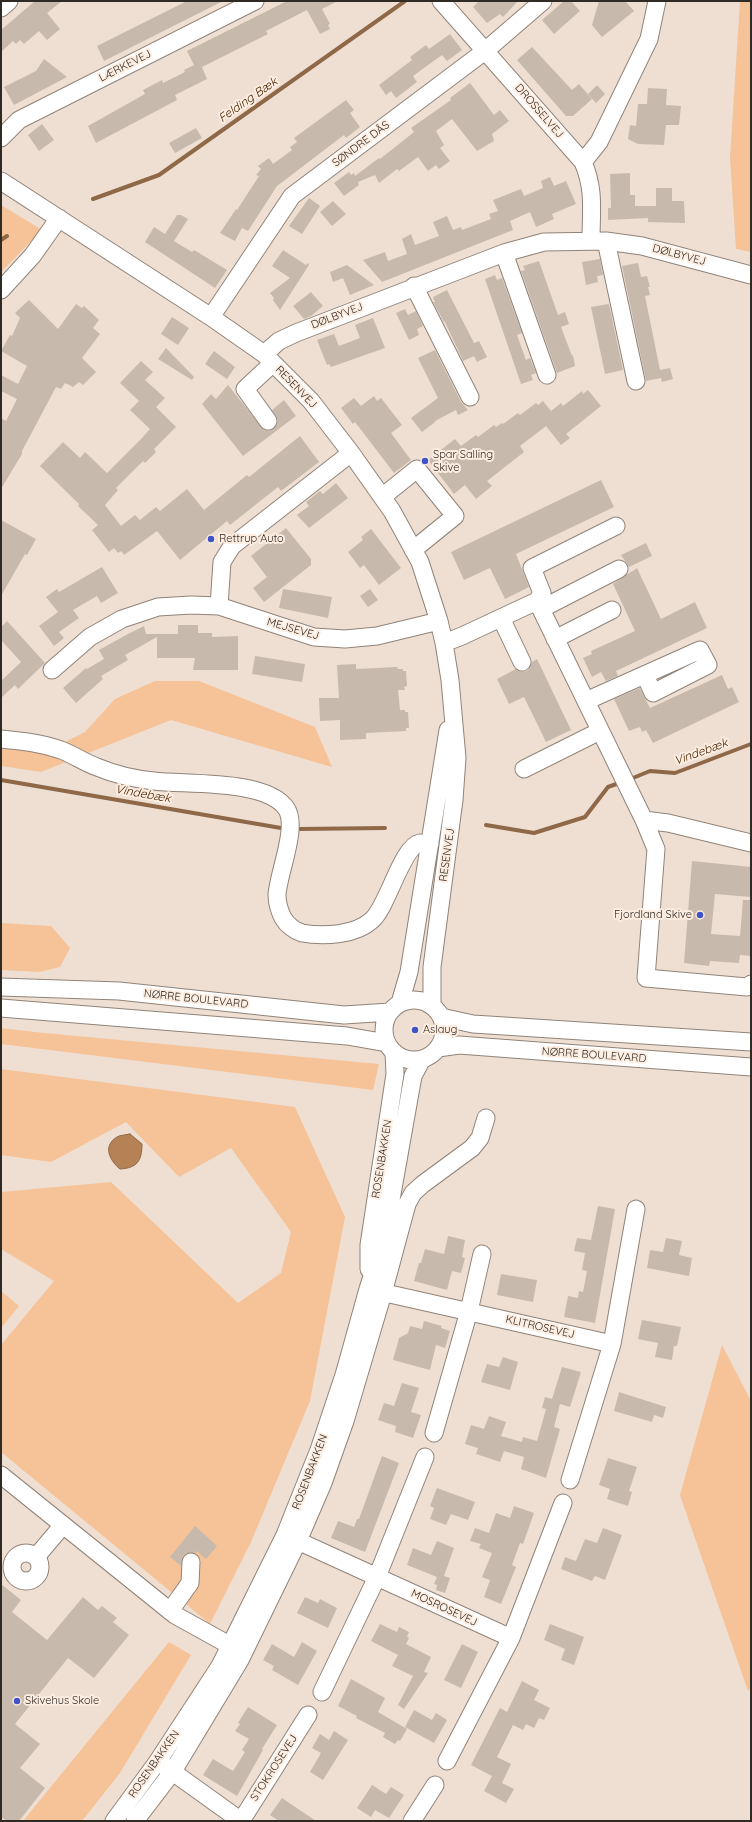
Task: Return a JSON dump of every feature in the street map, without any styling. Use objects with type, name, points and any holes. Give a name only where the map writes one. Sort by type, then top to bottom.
[{"type":"street","points":[[1,8],[9,1]]},
{"type":"street","name":"LÆRKEVEJ","points":[[1,138],[19,120],[255,1]]},
{"type":"street","name":"DROSSELVEJ","points":[[440,1],[583,162],[590,178],[598,241]]},
{"type":"street","name":"SØNDRE DÅS","points":[[211,317],[292,196],[485,51],[543,1]]},
{"type":"street","points":[[583,162],[599,142],[649,39],[657,1]]},
{"type":"street","name":"RESENVEJ","points":[[1,181],[211,317],[269,358],[311,401],[352,453],[382,497],[420,562],[439,620],[444,643],[450,680],[457,758],[454,800],[432,967],[437,1012]]},
{"type":"street","points":[[1,290],[33,255],[59,218]]},
{"type":"street","points":[[598,241],[636,381]]},
{"type":"street","name":"DØLBYVEJ","points":[[268,421],[245,389],[269,358],[279,341],[296,332],[504,253],[544,242],[598,241],[642,246],[751,275]]},
{"type":"street","points":[[504,253],[548,375]]},
{"type":"street","points":[[414,286],[470,397]]},
{"type":"street","points":[[220,606],[222,562],[232,546],[352,453]]},
{"type":"street","points":[[382,497],[417,469],[455,516],[413,550]]},
{"type":"street","points":[[616,526],[532,568],[542,593],[539,605],[644,820],[656,849],[646,978],[747,987],[751,984]]},
{"type":"street","points":[[444,643],[501,618],[539,605],[619,569]]},
{"type":"street","name":"MEJSEVEJ","points":[[52,670],[90,637],[122,618],[158,607],[190,605],[220,606],[314,637],[345,639],[377,636],[439,620]]},
{"type":"street","points":[[555,639],[612,610]]},
{"type":"street","points":[[501,618],[522,662]]},
{"type":"street","points":[[586,701],[645,675]]},
{"type":"street","name":"RESENVEJ","points":[[395,1007],[409,972],[452,704]]},
{"type":"street","points":[[524,769],[600,731]]},
{"type":"street","points":[[1,739],[34,742],[62,751],[97,767],[132,779],[162,782],[221,784],[260,792],[274,798],[286,808],[291,820],[277,895],[280,912],[287,924],[301,932],[328,935],[360,929],[374,919],[386,899],[403,860],[412,848],[419,843],[430,844]]},
{"type":"street","points":[[644,820],[668,823],[751,843]]},
{"type":"street","name":"NØRRE BOULEVARD","points":[[1,987],[119,991],[344,1015],[395,1007]]},
{"type":"street","points":[[1,1008],[347,1036],[390,1048],[407,1059],[422,1059],[438,1048],[444,1033],[437,1012],[417,1000],[395,1007],[384,1027],[390,1048]]},
{"type":"street","name":"NØRRE BOULEVARD","points":[[437,1012],[473,1024],[751,1042]]},
{"type":"street","name":"NØRRE BOULEVARD","points":[[438,1048],[459,1045],[751,1067]]},
{"type":"street","name":"ROSENBAKKEN","points":[[376,1291],[369,1245],[395,1074],[390,1048]]},
{"type":"street","name":"ROSENBAKKEN","points":[[114,1821],[158,1761],[220,1666],[291,1538],[344,1375],[376,1291],[413,1076],[422,1059]]},
{"type":"street","points":[[376,1291],[407,1204],[413,1193],[472,1148],[480,1138],[486,1118]]},
{"type":"street","points":[[570,1480],[612,1344],[636,1209]]},
{"type":"street","points":[[434,1433],[469,1311],[482,1254]]},
{"type":"street","name":"KLITROSEVEJ","points":[[376,1291],[612,1344]]},
{"type":"street","points":[[322,1692],[377,1577],[425,1457]]},
{"type":"street","points":[[1,1475],[170,1611],[188,1624],[217,1637],[231,1646]]},
{"type":"street","points":[[447,1761],[511,1638],[563,1503]]},
{"type":"street","points":[[36,1557],[63,1525]]},
{"type":"street","points":[[135,1821],[173,1771],[240,1660],[291,1538]]},
{"type":"street","name":"MOSROSEVEJ","points":[[291,1538],[511,1638]]},
{"type":"street","points":[[170,1611],[190,1583],[191,1562]]},
{"type":"street","name":"STOKROSEVEJ","points":[[158,1761],[241,1821],[308,1715]]},
{"type":"street","points":[[412,1821],[435,1785]]},
{"type":"shaded area","points":[[740,1],[751,1],[751,252],[736,249],[730,158]]},
{"type":"shaded area","points":[[1,205],[42,230],[1,272]]},
{"type":"shaded area","points":[[155,681],[199,681],[315,727],[332,767],[171,720],[41,772],[1,766],[1,731],[47,751],[85,732],[115,699]]},
{"type":"shaded area","points":[[1,923],[51,926],[70,948],[60,967],[39,972],[1,970]]},
{"type":"shaded area","points":[[1,1028],[379,1064],[373,1090],[1,1044]]},
{"type":"shaded area","points":[[1,1069],[295,1107],[345,1217],[310,1401],[251,1542],[210,1624],[1,1452],[1,1345],[54,1281],[1,1249],[1,1192],[111,1182],[238,1303],[281,1273],[291,1232],[231,1148],[179,1177],[126,1122],[51,1162],[1,1155]]},
{"type":"shaded area","points":[[130,1134],[142,1144],[140,1159],[131,1167],[120,1169],[111,1158],[109,1153],[110,1145],[118,1136]]},
{"type":"shaded area","points":[[1,1291],[19,1306],[1,1328]]},
{"type":"shaded area","points":[[722,1345],[751,1401],[751,1687],[748,1691],[680,1495]]},
{"type":"shaded area","points":[[169,1642],[191,1655],[120,1773],[82,1821],[23,1821]]},
{"type":"building","points":[[35,1],[62,1],[47,13],[60,29],[47,40],[39,31],[24,44],[20,40],[16,44],[13,41],[1,52],[1,30]]},
{"type":"building","points":[[187,1],[223,1],[104,61],[97,46]]},
{"type":"building","points":[[287,1],[338,1],[322,9],[330,24],[328,25],[330,29],[320,34],[307,10],[266,31],[268,34],[202,67],[207,79],[175,95],[177,100],[96,143],[88,126],[145,94],[143,90],[162,80],[163,83],[185,72],[184,70],[194,65],[187,51]]},
{"type":"building","points":[[479,1],[518,1],[503,17],[500,14],[487,23],[473,7]]},
{"type":"building","points":[[564,1],[571,1],[580,11],[554,34],[542,20]]},
{"type":"building","points":[[599,1],[625,1],[634,11],[602,37],[592,25]]},
{"type":"building","points":[[450,34],[462,50],[447,61],[442,55],[413,76],[417,82],[396,98],[391,91],[386,95],[379,85],[412,60],[410,57],[426,45],[429,49]]},
{"type":"building","points":[[532,47],[572,90],[579,84],[592,99],[573,116],[566,116],[517,60]]},
{"type":"building","points":[[44,59],[67,77],[14,105],[4,87],[36,71]]},
{"type":"building","points":[[470,83],[494,115],[500,110],[509,121],[492,134],[494,141],[477,151],[452,119],[436,131],[444,145],[440,148],[450,161],[439,169],[436,165],[428,171],[418,157],[399,171],[397,169],[379,183],[375,175],[358,182],[359,185],[344,196],[334,183],[349,172],[351,175],[354,173],[355,176],[379,158],[380,159],[414,132],[411,128],[451,100],[450,98]]},
{"type":"building","points":[[597,85],[605,94],[596,103],[588,94]]},
{"type":"building","points":[[648,88],[667,89],[666,105],[681,106],[679,125],[666,125],[664,145],[638,144],[628,139],[630,125],[636,126],[638,104],[647,104]]},
{"type":"building","points":[[346,100],[354,110],[350,113],[360,127],[346,138],[344,135],[277,186],[248,231],[242,228],[235,241],[220,233],[259,176],[256,175],[261,169],[258,166],[269,158],[273,164],[292,150],[290,147],[297,142],[294,138]]},
{"type":"building","points":[[42,124],[54,140],[39,151],[28,135]]},
{"type":"building","points":[[196,128],[202,138],[175,153],[169,143]]},
{"type":"building","points":[[630,173],[630,195],[635,195],[635,206],[656,206],[656,188],[672,188],[672,201],[684,201],[685,223],[648,222],[648,218],[608,220],[608,208],[611,208],[610,174]]},
{"type":"building","points":[[550,177],[554,186],[566,181],[576,204],[552,214],[554,219],[536,227],[530,212],[510,221],[513,230],[382,282],[363,260],[385,252],[388,261],[407,254],[402,239],[411,234],[415,245],[439,236],[433,222],[447,216],[453,230],[461,227],[462,230],[491,219],[489,214],[498,211],[493,200],[521,189],[524,196],[543,188],[541,181]]},
{"type":"building","points":[[309,198],[320,206],[302,234],[289,226]]},
{"type":"building","points":[[333,201],[346,214],[332,226],[320,212]]},
{"type":"building","points":[[177,215],[181,215],[188,219],[174,241],[192,252],[194,250],[227,270],[215,288],[145,242],[154,227],[165,234]]},
{"type":"building","points":[[283,250],[306,265],[308,263],[309,265],[280,310],[270,293],[290,278],[272,266]]},
{"type":"building","points":[[600,259],[603,275],[597,276],[598,282],[586,285],[582,262]]},
{"type":"building","points":[[539,261],[558,315],[565,312],[569,324],[561,327],[572,356],[573,355],[575,366],[557,373],[521,271],[525,270],[523,266]]},
{"type":"building","points":[[638,263],[641,277],[647,276],[650,287],[648,287],[650,295],[645,296],[660,370],[670,368],[673,379],[662,382],[661,378],[646,381],[622,266]]},
{"type":"building","points":[[347,265],[374,285],[350,295],[343,278],[333,282],[330,272]]},
{"type":"building","points":[[495,275],[497,280],[502,278],[522,333],[517,335],[526,360],[530,358],[536,373],[531,375],[533,380],[521,384],[485,279]]},
{"type":"building","points":[[447,290],[474,343],[479,341],[487,357],[477,362],[474,356],[463,361],[445,322],[433,302],[435,302],[433,297]]},
{"type":"building","points":[[311,292],[323,306],[311,316],[304,319],[293,306]]},
{"type":"building","points":[[29,300],[58,329],[76,304],[82,308],[84,306],[99,320],[93,328],[100,334],[82,358],[96,372],[83,385],[79,382],[73,387],[65,383],[61,389],[56,387],[22,451],[22,454],[1,489],[1,418],[6,421],[17,399],[1,391],[1,375],[18,384],[27,366],[1,351],[10,335],[12,336],[20,318],[15,313]]},
{"type":"building","points":[[609,304],[623,370],[605,374],[591,307]]},
{"type":"building","points":[[405,309],[408,315],[416,311],[423,326],[417,329],[419,335],[409,340],[396,313]]},
{"type":"building","points":[[172,317],[189,328],[178,345],[161,334]]},
{"type":"building","points":[[373,318],[385,348],[331,367],[329,364],[327,365],[317,340],[334,334],[339,346],[360,338],[355,325]]},
{"type":"building","points":[[166,348],[194,377],[192,380],[158,359]]},
{"type":"building","points":[[435,350],[461,402],[468,410],[458,415],[456,410],[435,421],[422,432],[411,418],[438,398],[418,358]]},
{"type":"building","points":[[214,351],[235,367],[227,379],[205,364]]},
{"type":"building","points":[[141,361],[153,372],[145,380],[165,398],[156,407],[176,427],[154,449],[156,452],[145,463],[143,461],[116,488],[118,490],[105,505],[121,526],[135,515],[140,520],[156,507],[160,511],[187,489],[204,510],[247,475],[249,477],[300,436],[319,462],[281,491],[278,487],[230,525],[227,521],[180,560],[157,531],[124,555],[121,551],[118,553],[114,548],[109,552],[92,530],[98,525],[40,466],[63,442],[80,458],[85,452],[107,473],[142,438],[150,429],[130,410],[139,401],[120,383]]},
{"type":"building","points":[[228,385],[264,430],[269,431],[277,425],[278,420],[272,410],[284,400],[296,416],[243,456],[202,404],[211,394],[216,399]]},
{"type":"building","points":[[588,390],[601,406],[566,434],[570,438],[561,445],[546,426],[520,446],[524,452],[487,481],[492,486],[476,499],[465,485],[454,494],[428,460],[455,439],[461,446],[476,435],[478,437],[494,425],[496,427],[502,423],[503,424],[518,413],[520,415],[536,403],[538,405],[543,401],[551,411],[561,403],[563,406],[582,391],[583,394]]},
{"type":"building","points":[[374,396],[377,401],[381,398],[402,425],[391,433],[411,460],[394,473],[355,422],[353,424],[341,408],[354,398],[361,406]]},
{"type":"building","points":[[601,480],[614,507],[516,554],[529,587],[505,599],[490,568],[464,580],[451,552]]},
{"type":"building","points":[[336,483],[348,498],[309,528],[297,515],[309,506],[306,502],[320,491],[323,494]]},
{"type":"building","points":[[1,520],[36,539],[27,555],[25,554],[1,596]]},
{"type":"building","points":[[286,528],[311,559],[311,565],[264,602],[253,588],[267,577],[251,556]]},
{"type":"building","points":[[371,529],[401,568],[379,585],[364,565],[360,568],[348,552],[363,540],[361,537]]},
{"type":"building","points":[[646,543],[652,556],[629,567],[621,555]]},
{"type":"building","points":[[102,567],[118,593],[101,603],[97,596],[73,610],[79,618],[59,632],[64,638],[54,646],[39,626],[58,612],[46,597],[57,589],[59,592]]},
{"type":"building","points":[[637,568],[661,619],[695,602],[707,628],[616,671],[618,676],[606,681],[601,672],[592,677],[583,658],[592,654],[591,651],[635,631],[613,584]]},
{"type":"building","points":[[283,589],[332,597],[328,618],[279,608]]},
{"type":"building","points":[[370,589],[378,600],[368,607],[360,596]]},
{"type":"building","points":[[7,621],[45,663],[18,689],[15,685],[1,698],[1,681],[21,662],[1,640],[1,627]]},
{"type":"building","points":[[178,625],[198,625],[198,633],[212,633],[212,637],[238,636],[238,670],[193,670],[195,658],[157,658],[157,637],[125,655],[128,660],[101,676],[103,679],[76,703],[63,688],[86,668],[87,669],[104,659],[99,650],[126,635],[144,626],[146,634],[178,634]]},
{"type":"building","points":[[255,656],[305,664],[302,682],[252,674]]},
{"type":"building","points":[[537,659],[571,730],[546,742],[524,697],[509,704],[497,679],[516,669],[521,672],[527,671],[532,662]]},
{"type":"building","points":[[356,664],[356,669],[397,667],[398,669],[403,669],[403,671],[406,671],[407,686],[404,687],[405,690],[398,690],[400,710],[405,710],[405,712],[408,712],[409,728],[406,728],[406,731],[366,733],[366,739],[340,740],[340,720],[320,721],[319,698],[339,698],[337,665]]},
{"type":"building","points":[[722,675],[728,689],[732,687],[739,702],[653,743],[646,730],[642,732],[640,727],[629,731],[614,699],[640,688],[650,708]]},
{"type":"building","name":"Fjordland Skive","points":[[692,861],[751,867],[751,897],[715,894],[711,934],[740,936],[743,900],[751,900],[751,956],[740,955],[739,963],[710,961],[709,966],[684,963]]},
{"type":"building","points":[[598,1206],[615,1209],[595,1323],[564,1317],[568,1296],[578,1298],[579,1291],[583,1292],[587,1271],[582,1270],[585,1253],[574,1251],[577,1238],[591,1240]]},
{"type":"building","points":[[448,1236],[465,1240],[462,1257],[465,1258],[461,1273],[452,1271],[447,1290],[414,1281],[425,1249],[444,1254]]},
{"type":"building","points":[[666,1238],[682,1241],[679,1255],[692,1258],[689,1276],[647,1268],[650,1250],[663,1252]]},
{"type":"building","points":[[501,1274],[537,1280],[533,1302],[497,1295]]},
{"type":"building","points":[[642,1320],[681,1327],[677,1346],[674,1346],[672,1360],[655,1357],[658,1343],[638,1339]]},
{"type":"building","points":[[424,1321],[442,1326],[441,1328],[450,1331],[445,1348],[436,1345],[430,1370],[393,1360],[399,1338],[408,1333],[410,1326],[422,1329]]},
{"type":"building","points":[[503,1357],[518,1362],[510,1390],[481,1382],[487,1364],[499,1367]]},
{"type":"building","points":[[562,1367],[581,1372],[570,1407],[560,1404],[554,1427],[560,1429],[546,1478],[521,1469],[524,1457],[504,1451],[500,1462],[476,1454],[478,1448],[465,1444],[471,1425],[484,1429],[489,1416],[506,1422],[501,1436],[522,1442],[523,1437],[537,1441],[546,1409],[542,1408],[545,1397],[552,1399]]},
{"type":"building","points":[[402,1383],[419,1388],[411,1412],[421,1415],[413,1438],[395,1432],[396,1426],[378,1420],[384,1403],[394,1406]]},
{"type":"building","points":[[619,1392],[666,1407],[663,1418],[654,1415],[652,1422],[614,1411]]},
{"type":"building","points":[[382,1456],[399,1463],[365,1552],[331,1538],[338,1521],[354,1527],[357,1519],[359,1519]]},
{"type":"building","points":[[608,1458],[637,1467],[629,1491],[632,1492],[628,1506],[607,1499],[610,1489],[599,1485]]},
{"type":"building","points":[[437,1488],[475,1502],[468,1520],[451,1514],[446,1525],[430,1519],[434,1508],[430,1506]]},
{"type":"building","points":[[514,1506],[534,1513],[523,1544],[520,1543],[512,1565],[516,1567],[501,1604],[484,1597],[490,1580],[482,1577],[492,1553],[479,1548],[481,1544],[470,1541],[475,1528],[489,1533],[496,1513],[510,1518]]},
{"type":"building","points":[[195,1526],[217,1546],[206,1559],[197,1551],[195,1553],[186,1553],[182,1557],[181,1566],[170,1557]]},
{"type":"building","points":[[603,1528],[622,1535],[605,1580],[595,1576],[592,1581],[561,1569],[565,1557],[576,1561],[585,1539],[597,1543]]},
{"type":"building","points":[[437,1541],[454,1548],[444,1576],[450,1578],[445,1593],[436,1590],[437,1585],[434,1584],[437,1577],[407,1565],[413,1548],[431,1555]]},
{"type":"building","name":"Skivehus Skole","points":[[1,1584],[21,1600],[12,1612],[47,1640],[83,1597],[98,1610],[102,1606],[117,1618],[113,1622],[129,1635],[94,1678],[68,1658],[15,1724],[40,1744],[20,1768],[45,1788],[19,1821],[7,1821],[1,1817]]},
{"type":"building","points":[[305,1597],[318,1603],[320,1599],[337,1608],[328,1628],[297,1613]]},
{"type":"building","points":[[380,1624],[397,1632],[399,1627],[409,1632],[407,1637],[409,1638],[406,1644],[431,1657],[424,1672],[428,1673],[404,1709],[398,1705],[413,1676],[392,1666],[398,1655],[371,1641]]},
{"type":"building","points":[[550,1624],[584,1637],[574,1665],[561,1660],[565,1649],[544,1640]]},
{"type":"building","points":[[302,1642],[317,1651],[298,1685],[272,1670],[274,1666],[263,1660],[272,1644],[294,1657]]},
{"type":"building","points":[[462,1644],[478,1652],[461,1688],[444,1680]]},
{"type":"building","points":[[351,1679],[385,1698],[378,1712],[407,1729],[400,1741],[398,1740],[395,1744],[383,1737],[385,1733],[356,1718],[357,1716],[338,1706]]},
{"type":"building","points":[[522,1681],[539,1690],[534,1700],[550,1708],[544,1720],[539,1718],[534,1728],[526,1724],[523,1730],[513,1725],[497,1757],[511,1764],[502,1783],[514,1789],[506,1803],[484,1791],[492,1776],[471,1765],[500,1708],[507,1712]]},
{"type":"building","points":[[248,1707],[277,1725],[262,1749],[263,1750],[237,1796],[203,1775],[213,1759],[233,1771],[245,1752],[242,1750],[249,1739],[235,1731]]},
{"type":"building","points":[[414,1710],[432,1720],[436,1713],[447,1720],[434,1743],[405,1727]]},
{"type":"building","points":[[334,1731],[348,1740],[323,1780],[310,1772],[321,1753],[312,1748],[320,1734],[329,1740]]},
{"type":"building","points":[[372,1785],[386,1794],[391,1787],[404,1795],[389,1818],[375,1810],[371,1817],[357,1808]]},
{"type":"building","points":[[282,1798],[316,1821],[279,1821],[270,1815]]},
{"type":"waterway","name":"Felding Bæk","points":[[93,199],[159,175],[405,1]]},
{"type":"waterway","name":"Felding Bæk","points":[[1,240],[7,236]]},
{"type":"waterway","name":"Vindebæk","points":[[628,780],[650,771],[675,773],[751,744]]},
{"type":"waterway","name":"Vindebæk","points":[[1,780],[281,828]]},
{"type":"waterway","name":"Vindebæk","points":[[486,825],[534,833],[585,817],[608,787],[622,782]]},
{"type":"waterway","name":"Vindebæk","points":[[299,829],[385,828]]},
{"type":"place","name":"Spar Salling Skive","points":[[425,461]]},
{"type":"place","name":"Rettrup Auto","points":[[211,539]]},
{"type":"place","name":"Fjordland Skive","points":[[700,915]]},
{"type":"place","name":"Aslaug","points":[[415,1030]]},
{"type":"place","name":"Skivehus Skole","points":[[17,1701]]}]
